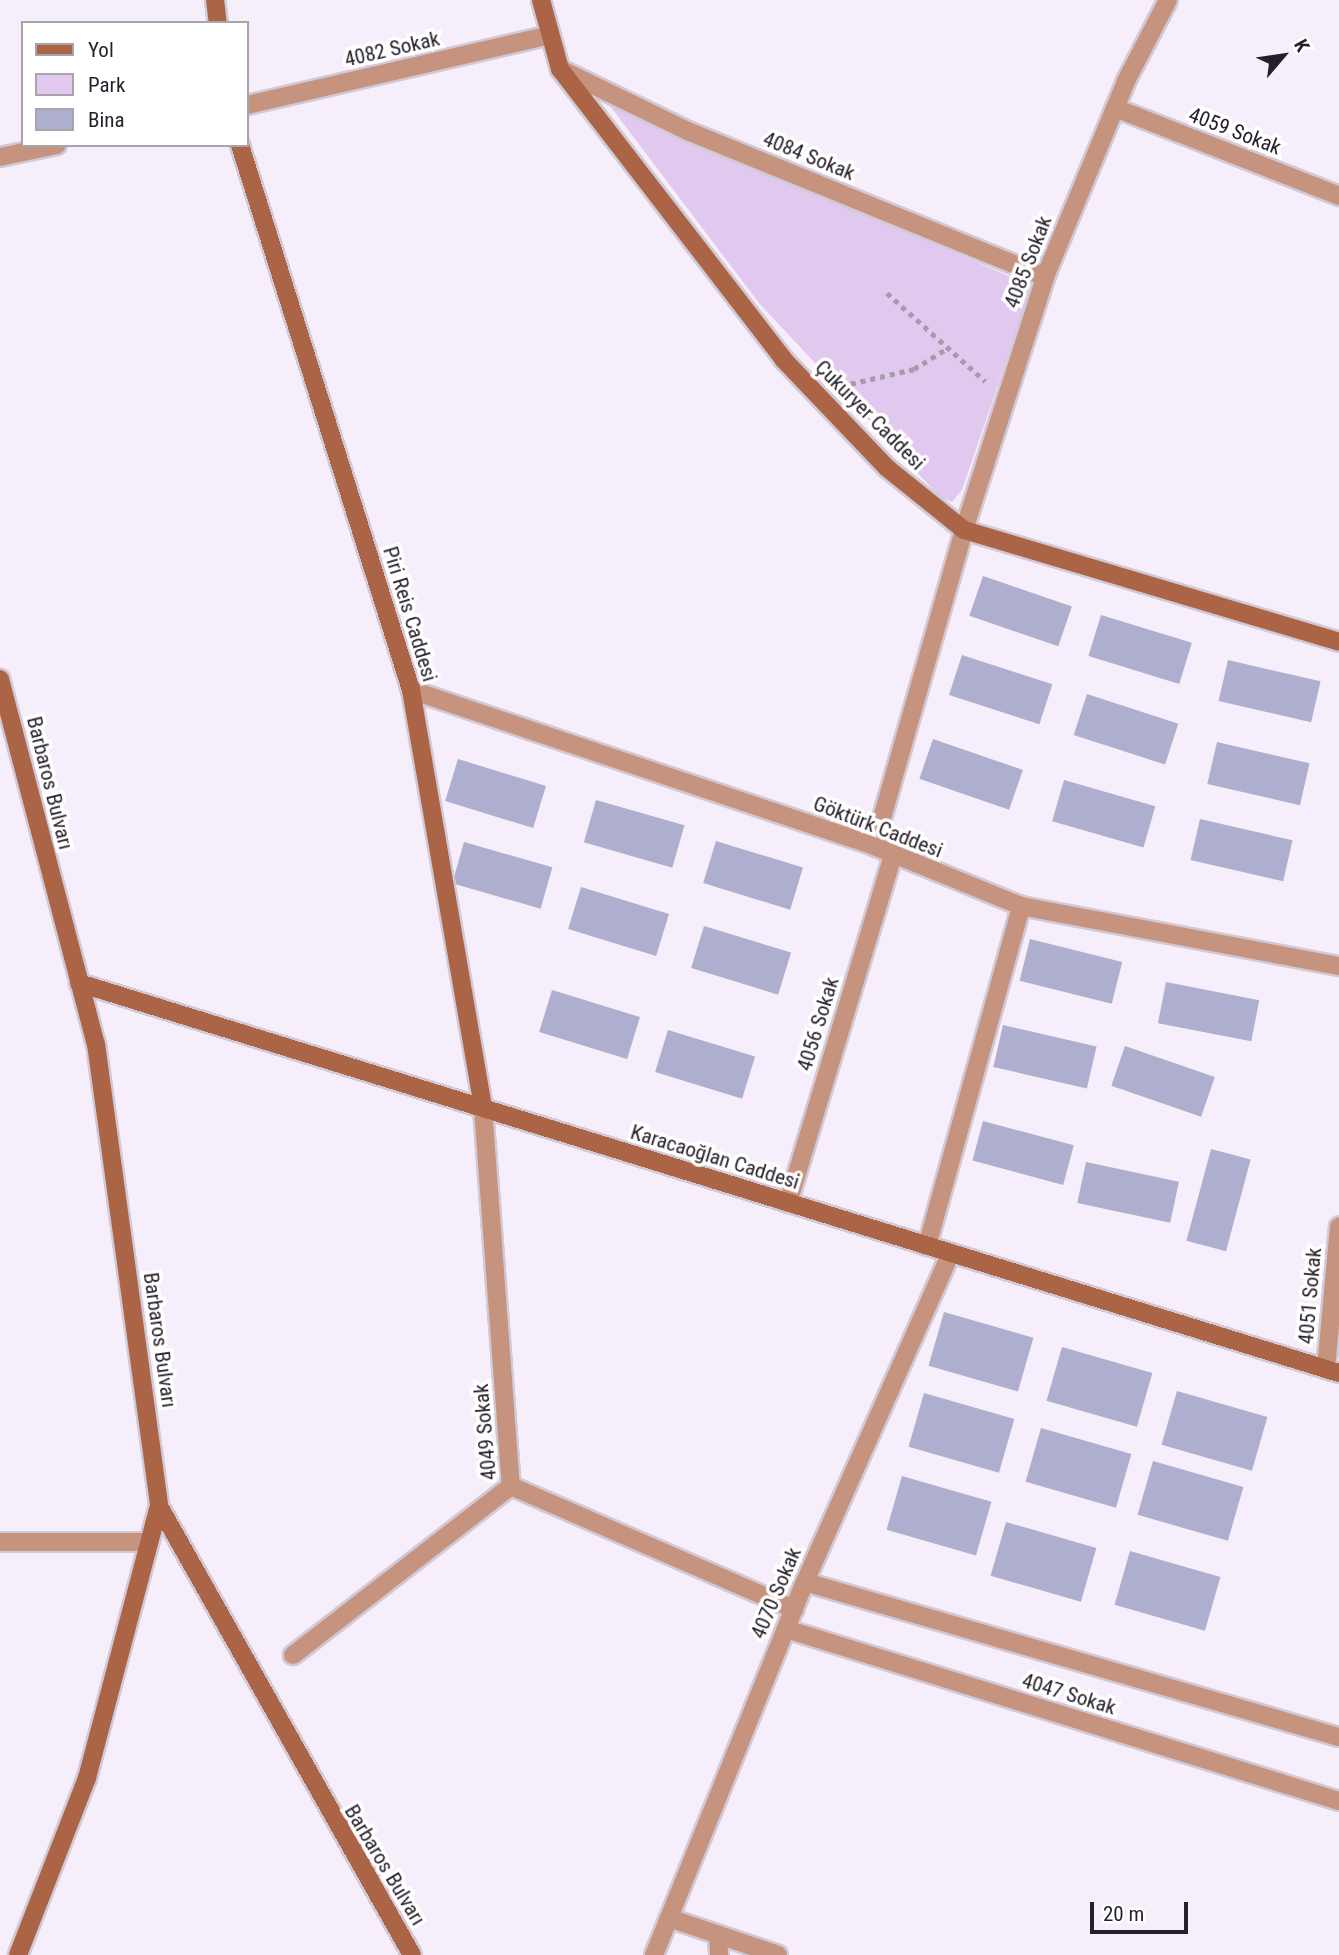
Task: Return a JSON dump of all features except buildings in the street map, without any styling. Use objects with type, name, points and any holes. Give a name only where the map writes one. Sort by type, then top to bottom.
[{"type":"street","points":[[215,0],[218,21]]},
{"type":"street","name":"Çukuryer Caddesi","points":[[541,0],[547,36],[560,69],[813,392],[887,468],[964,530],[1339,642]]},
{"type":"street","name":"4085 Sokak","points":[[874,846],[957,551],[1045,277],[1115,108],[1168,0]]},
{"type":"street","name":"4082 Sokak","points":[[248,105],[547,36]]},
{"type":"street","name":"4084 Sokak","points":[[560,69],[690,132],[1045,277]]},
{"type":"street","name":"4059 Sokak","points":[[1115,108],[1339,195]]},
{"type":"street","points":[[0,157],[48,147]]},
{"type":"street","name":"Piri Reis Caddesi","points":[[241,147],[411,690],[483,1108]]},
{"type":"street","name":"Barbaros Bulvarı","points":[[0,679],[96,1044],[159,1506],[412,1955]]},
{"type":"street","name":"Göktürk Caddesi","points":[[411,690],[874,846],[892,858],[1021,906],[1339,966]]},
{"type":"street","name":"4056 Sokak","points":[[788,1203],[892,858]]},
{"type":"street","points":[[927,1246],[1021,906]]},
{"type":"street","name":"Karacaoğlan Caddesi","points":[[79,983],[1333,1371]]},
{"type":"street","name":"4049 Sokak","points":[[483,1108],[511,1486],[794,1609]]},
{"type":"street","name":"4051 Sokak","points":[[1333,1371],[1339,1227]]},
{"type":"street","name":"4070 Sokak","points":[[654,1955],[805,1582],[951,1253]]},
{"type":"street","points":[[293,1655],[511,1486]]},
{"type":"street","points":[[18,1955],[87,1778],[159,1506]]},
{"type":"street","points":[[0,1542],[148,1542]]},
{"type":"street","points":[[805,1582],[1339,1737]]},
{"type":"street","name":"4047 Sokak","points":[[786,1629],[1339,1801]]},
{"type":"street","points":[[669,1918],[778,1955]]},
{"type":"street","points":[[718,1935],[719,1955]]},
{"type":"path","points":[[887,293],[1004,398]]},
{"type":"path","points":[[813,392],[914,369],[948,348]]},
{"type":"green space","points":[[607,102],[1032,286],[962,490],[952,502],[940,497],[759,303]]}]
